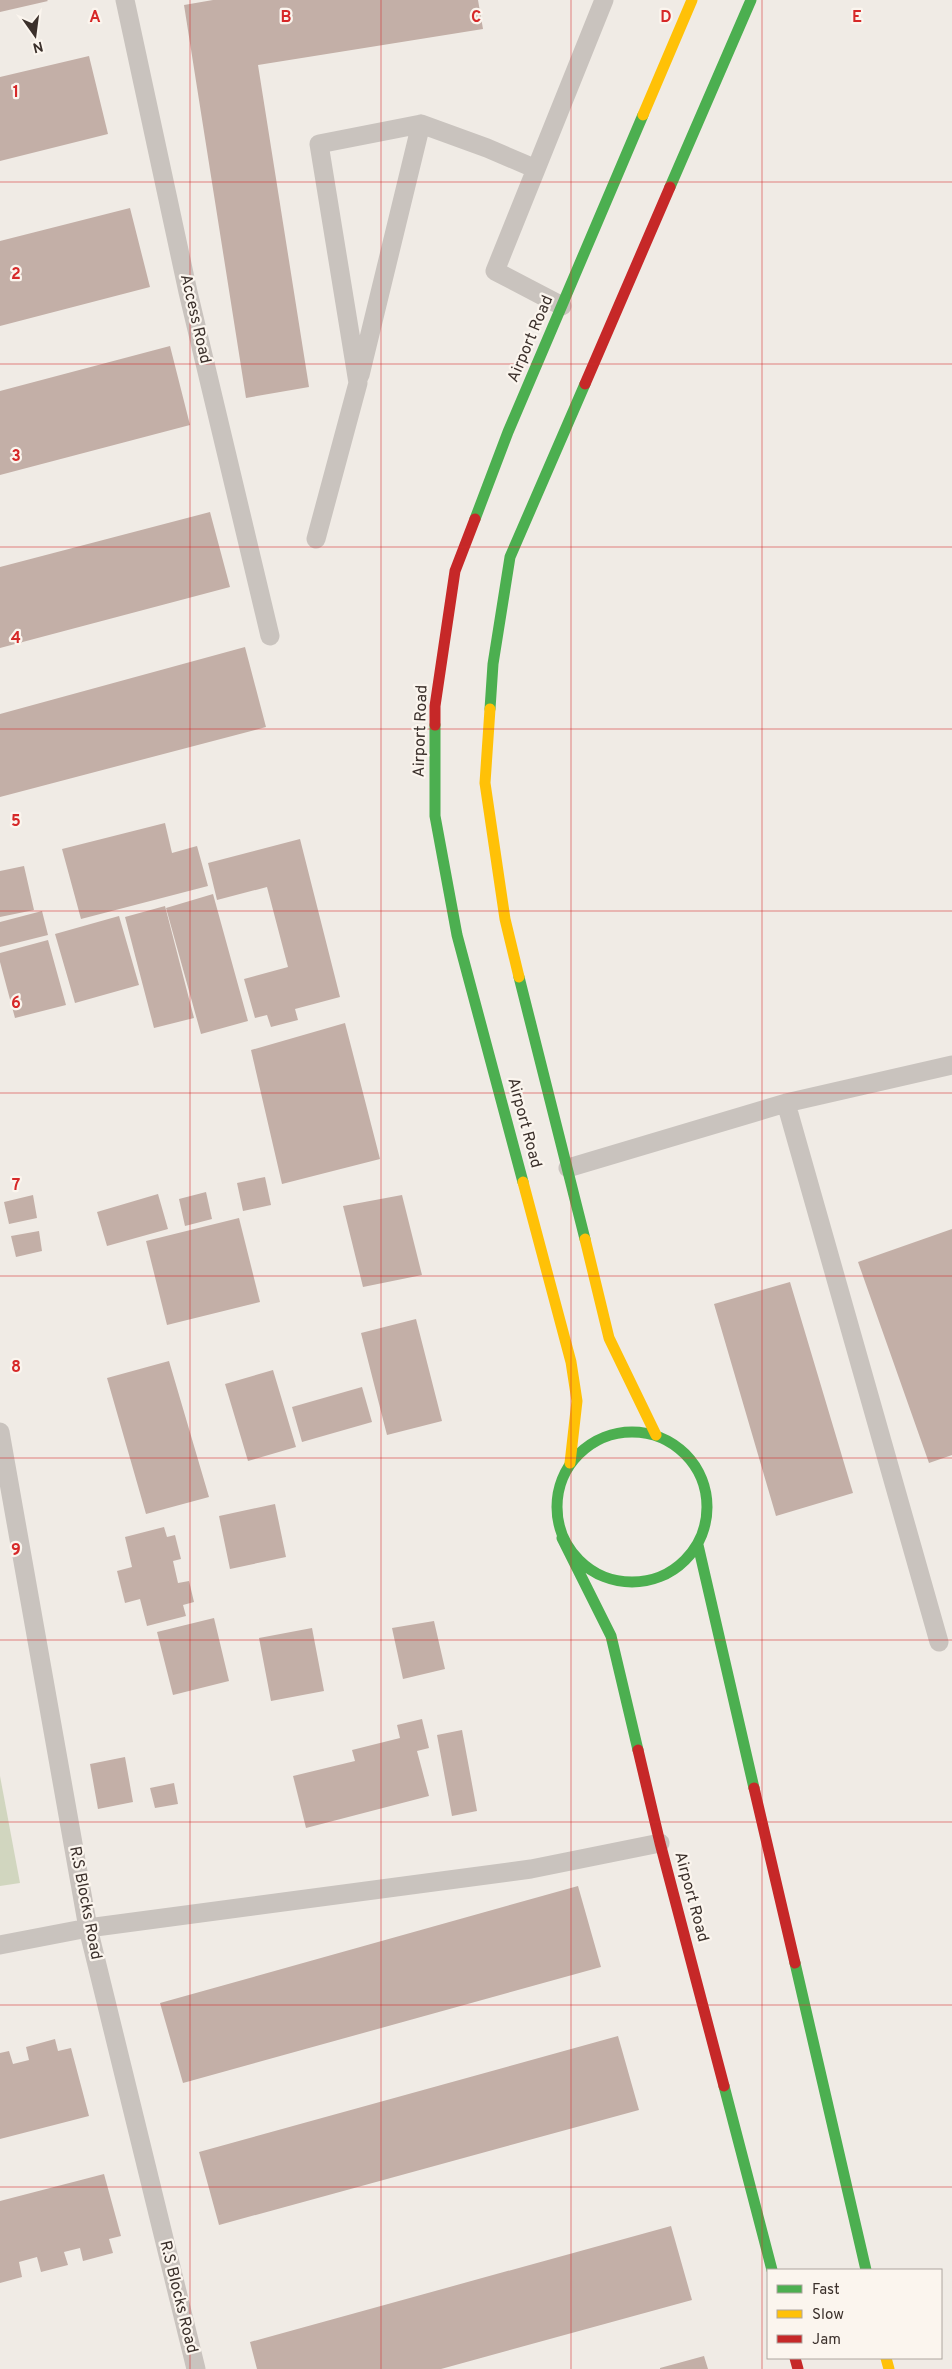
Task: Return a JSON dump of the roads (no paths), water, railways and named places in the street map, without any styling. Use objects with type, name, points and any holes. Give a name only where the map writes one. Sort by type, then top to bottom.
[{"type":"main road","name":"Airport Road","points":[[570,1463],[577,1401],[571,1362],[457,935],[435,816],[435,706],[455,571],[508,432],[692,0]]},
{"type":"main road","name":"Airport Road","points":[[656,1435],[609,1338],[505,919],[485,783],[493,664],[510,557],[751,0]]},
{"type":"main road","points":[[638,1432],[656,1435],[680,1448],[698,1468],[707,1493],[707,1520],[698,1545],[675,1569],[644,1582],[611,1580],[582,1564],[562,1538],[556,1512],[559,1486],[570,1463],[584,1449],[600,1439],[618,1433],[638,1432]]},
{"type":"main road","name":"Airport Road","points":[[562,1538],[611,1636],[660,1843],[772,2269]]},
{"type":"main road","points":[[698,1545],[866,2269]]},
{"type":"lane","name":"Access Road","points":[[125,0],[188,292],[270,636]]},
{"type":"lane","points":[[562,306],[495,271],[604,0]]},
{"type":"lane","points":[[358,383],[319,144],[422,124],[487,148],[536,169]]},
{"type":"lane","points":[[316,539],[358,383],[422,124]]},
{"type":"lane","points":[[568,1168],[786,1103],[952,1064]]},
{"type":"lane","points":[[786,1103],[939,1642]]},
{"type":"lane","name":"R.S Blocks Road","points":[[0,1432],[88,1928],[196,2369]]},
{"type":"lane","points":[[0,1944],[88,1928],[531,1869],[660,1843]]}]
